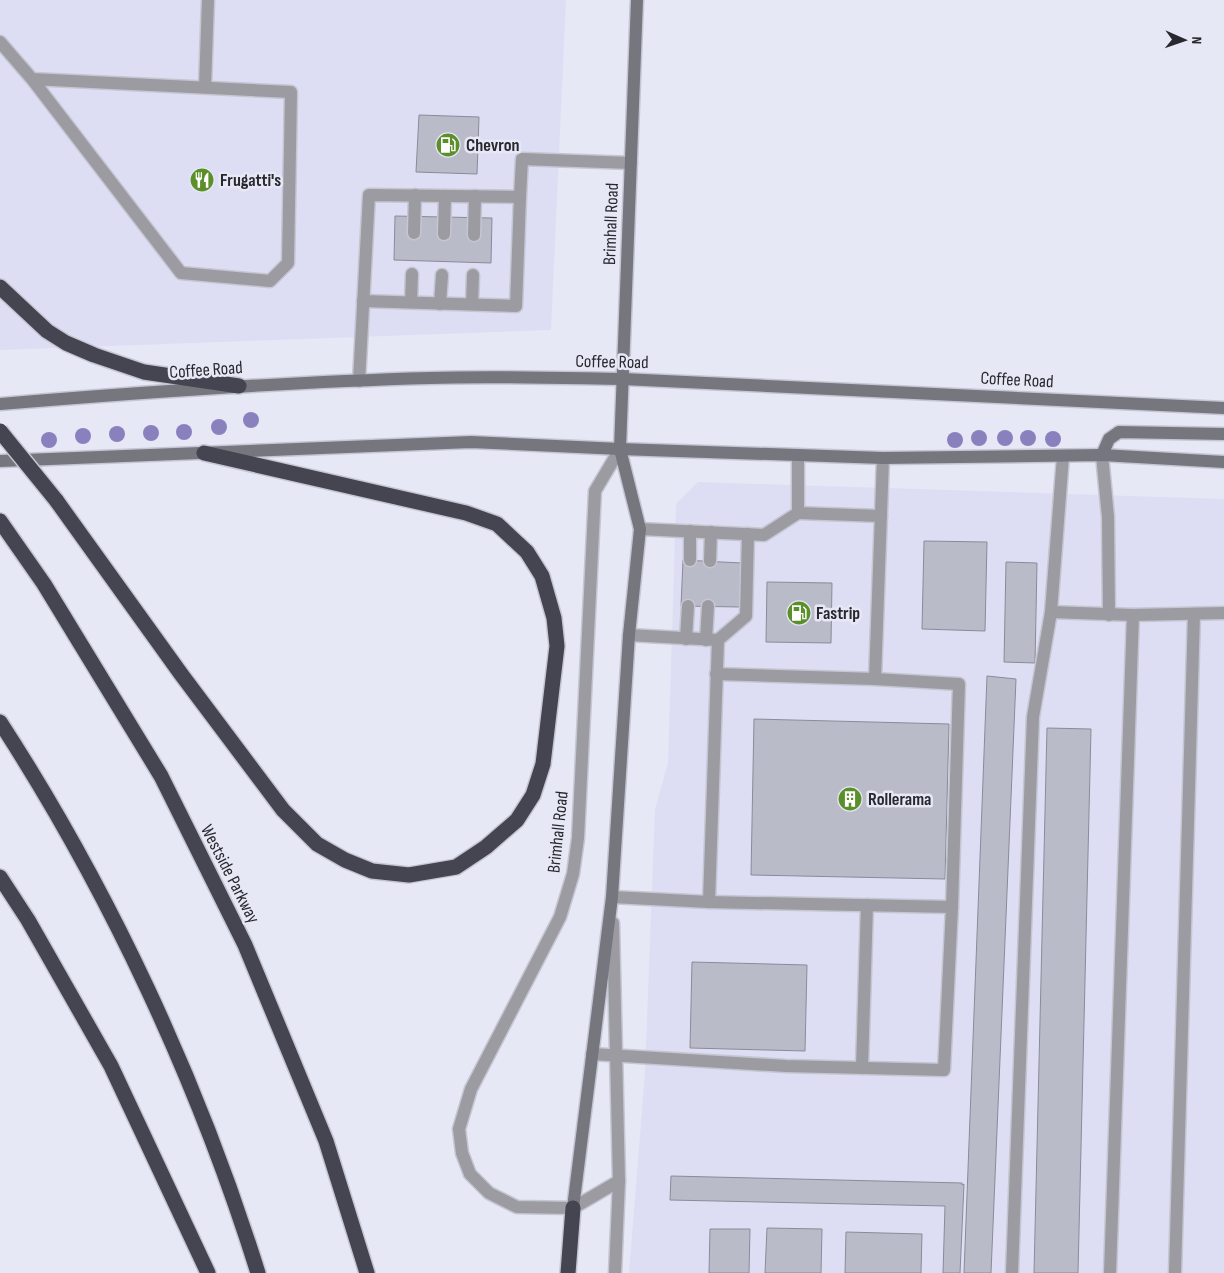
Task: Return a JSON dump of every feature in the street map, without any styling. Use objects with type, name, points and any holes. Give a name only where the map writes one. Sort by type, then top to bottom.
[{"type":"highway","points":[[0,286],[48,330],[66,343],[94,355],[144,372],[239,386]]},
{"type":"highway","points":[[0,431],[56,500],[180,674],[277,802],[317,844],[345,860],[372,871],[409,875],[456,867],[486,847],[517,820],[533,794],[543,764],[557,646],[554,618],[542,576],[527,552],[497,524],[466,513],[204,454]]},
{"type":"highway","name":"Westside Parkway","points":[[0,521],[44,584],[160,776],[245,945],[326,1141],[367,1273]]},
{"type":"highway","points":[[0,722],[60,820],[121,934],[182,1067],[236,1204],[258,1273]]},
{"type":"highway","points":[[0,877],[28,920],[111,1066],[208,1273]]},
{"type":"highway","points":[[568,1273],[573,1208]]},
{"type":"main road","name":"Brimhall Road","points":[[573,1208],[612,897],[630,635],[640,529],[620,450],[637,0]]},
{"type":"main road","name":"Coffee Road","points":[[0,404],[239,386],[430,378],[623,378],[1224,408]]},
{"type":"main road","points":[[1102,455],[1109,439],[1119,432],[1224,434]]},
{"type":"main road","points":[[0,461],[471,442],[620,450],[883,458],[1102,455],[1224,462]]},
{"type":"street","points":[[205,87],[208,0]]},
{"type":"street","points":[[0,42],[32,78],[181,273],[270,281],[288,263],[291,92],[32,78]]},
{"type":"street","points":[[363,301],[516,306],[522,159],[631,163]]},
{"type":"street","points":[[359,381],[369,195],[520,196]]},
{"type":"street","points":[[414,233],[415,195]]},
{"type":"street","points":[[444,234],[445,196]]},
{"type":"street","points":[[474,235],[476,196]]},
{"type":"street","points":[[411,302],[412,274]]},
{"type":"street","points":[[440,304],[442,275]]},
{"type":"street","points":[[472,304],[473,275]]},
{"type":"street","name":"Brimhall Road","points":[[573,1208],[517,1207],[489,1193],[470,1174],[462,1153],[459,1128],[471,1089],[560,917],[573,874],[578,838],[595,491],[620,450]]},
{"type":"street","points":[[798,455],[798,513]]},
{"type":"street","points":[[1102,455],[1108,517],[1108,615]]},
{"type":"street","points":[[1012,1273],[1033,717],[1052,612],[1063,456]]},
{"type":"street","points":[[874,678],[883,458]]},
{"type":"street","points":[[640,529],[764,535],[798,513],[881,516]]},
{"type":"street","points":[[690,531],[690,560]]},
{"type":"street","points":[[710,561],[711,532]]},
{"type":"street","points":[[630,635],[712,640],[746,616],[748,534]]},
{"type":"street","points":[[686,639],[688,606]]},
{"type":"street","points":[[708,606],[716,674],[709,902]]},
{"type":"street","points":[[1052,612],[1108,615],[1224,614]]},
{"type":"street","points":[[1175,1273],[1194,614]]},
{"type":"street","points":[[1110,1273],[1133,615]]},
{"type":"street","points":[[592,1054],[776,1065],[944,1070],[952,907],[959,684],[874,678],[716,674]]},
{"type":"street","points":[[612,897],[709,902],[952,907]]},
{"type":"street","name":"Brimhall Road","points":[[612,897],[619,1181],[615,1273]]},
{"type":"street","points":[[862,1068],[867,906]]},
{"type":"street","points":[[573,1208],[619,1181]]},
{"type":"shaded area","points":[[0,0],[566,0],[551,330],[0,350]]},
{"type":"shaded area","points":[[698,482],[1224,499],[1224,1273],[629,1273],[645,1072],[655,809],[668,763],[676,504]]},
{"type":"building","name":"Chevron","points":[[419,115],[479,117],[477,174],[416,172]]},
{"type":"building","points":[[395,216],[492,218],[491,263],[394,260]]},
{"type":"building","points":[[924,541],[987,542],[985,631],[922,629]]},
{"type":"building","points":[[683,560],[742,563],[740,607],[681,606]]},
{"type":"building","points":[[1006,562],[1037,563],[1035,663],[1004,662]]},
{"type":"building","name":"Fastrip","points":[[767,582],[832,583],[831,643],[766,642]]},
{"type":"building","points":[[987,676],[1016,679],[991,1273],[964,1273]]},
{"type":"building","name":"Rollerama","points":[[754,719],[949,724],[945,879],[751,875]]},
{"type":"building","points":[[1047,728],[1091,729],[1078,1273],[1034,1273]]},
{"type":"building","points":[[692,962],[807,965],[805,1051],[690,1048]]},
{"type":"building","points":[[671,1176],[962,1183],[962,1185],[964,1184],[960,1273],[943,1273],[945,1206],[670,1200]]},
{"type":"building","points":[[767,1228],[822,1229],[821,1273],[765,1273]]},
{"type":"building","points":[[710,1229],[750,1229],[749,1273],[709,1273]]},
{"type":"building","points":[[846,1232],[922,1234],[921,1273],[845,1273]]},
{"type":"place","name":"Chevron","points":[[448,145]]},
{"type":"place","name":"Frugatti's","points":[[202,180]]},
{"type":"place","name":"Fastrip","points":[[799,613]]},
{"type":"place","name":"Rollerama","points":[[850,799]]}]
